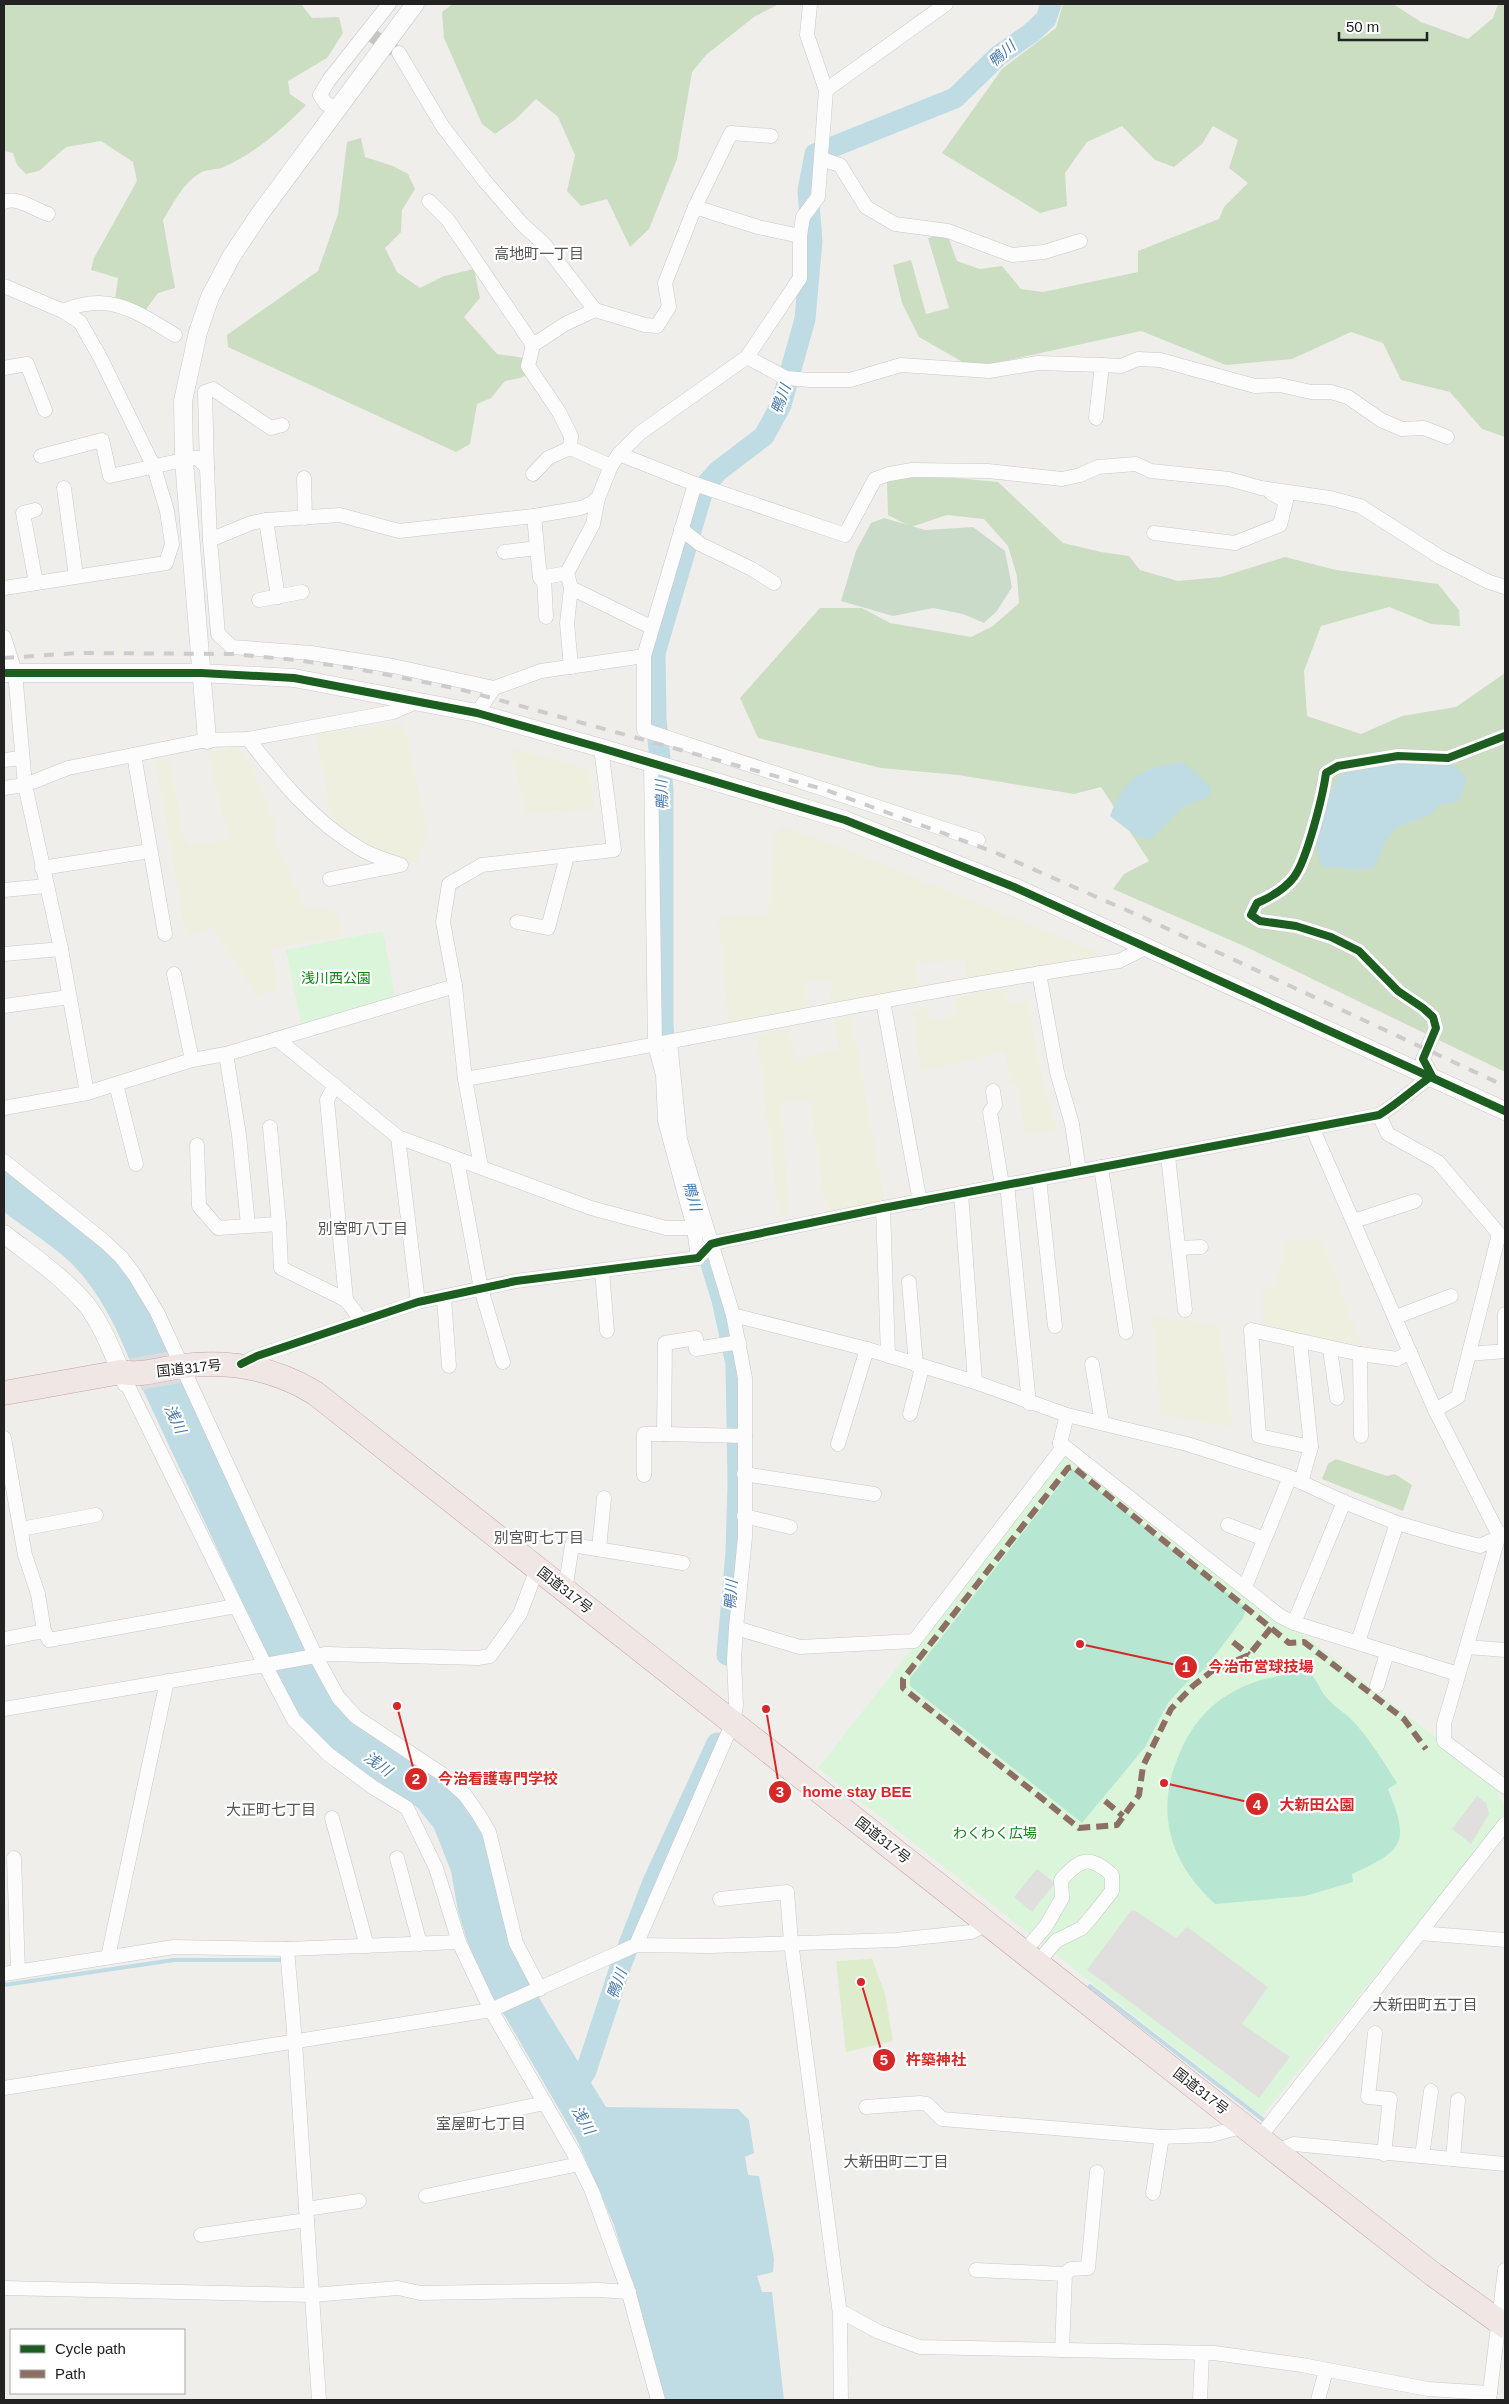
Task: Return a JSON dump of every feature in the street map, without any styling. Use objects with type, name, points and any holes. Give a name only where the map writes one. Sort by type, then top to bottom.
[{"type":"highway","name":"国道317号","points":[[4,1407],[179,1366],[241,1364],[294,1380],[315,1393],[1434,2275],[1502,2324]]},
{"type":"highway","name":"国道317号","points":[[4,1393],[128,1377]]},
{"type":"street","points":[[340,108],[326,104],[320,95],[329,80],[389,4]]},
{"type":"street","points":[[207,740],[184,461],[183,401],[198,332],[210,297],[231,257],[259,215],[340,108],[415,4]]},
{"type":"street","points":[[571,667],[567,623],[571,588],[567,573],[593,524],[598,498],[615,460],[640,433],[747,357],[800,278],[800,236],[803,217],[818,197],[826,90],[807,35],[810,4]]},
{"type":"street","points":[[826,90],[946,4]]},
{"type":"street","points":[[398,53],[443,127],[484,180],[522,224],[544,244],[596,310],[645,326],[657,326],[670,307],[665,283],[695,207],[731,133],[771,136]]},
{"type":"street","points":[[821,159],[840,164],[866,207],[896,224],[948,231],[1012,254],[1044,252],[1080,241]]},
{"type":"street","points":[[4,202],[8,200],[24,203],[34,210],[48,214]]},
{"type":"street","points":[[429,201],[448,220],[533,345]]},
{"type":"street","points":[[695,207],[758,226],[800,236]]},
{"type":"street","points":[[4,286],[63,311],[80,322],[100,357],[154,467],[167,511],[172,544],[166,563],[4,588]]},
{"type":"street","points":[[63,311],[79,304],[112,304],[132,309],[175,335]]},
{"type":"street","points":[[570,448],[571,436],[559,412],[528,366],[533,345],[565,324],[596,310]]},
{"type":"street","points":[[747,357],[786,378],[810,380],[850,380],[901,365],[989,371],[1038,363],[1121,366],[1138,359],[1160,360],[1255,386],[1280,385],[1311,392],[1331,392],[1348,397],[1381,420],[1402,429],[1424,428],[1447,437]]},
{"type":"street","points":[[4,368],[27,364],[45,410]]},
{"type":"street","points":[[1096,418],[1102,365]]},
{"type":"street","points":[[282,426],[272,428],[214,389],[205,392],[210,540],[218,634],[232,648],[311,653],[393,666],[494,688],[541,671],[644,656]]},
{"type":"street","points":[[41,456],[102,440],[110,476],[198,458],[207,468]]},
{"type":"street","points":[[534,474],[548,458],[570,448],[695,484],[845,535],[875,480],[889,474],[912,470],[988,471],[1062,479],[1080,476],[1098,467],[1136,464],[1151,471],[1229,479],[1261,488],[1330,498],[1360,506],[1440,557],[1489,582],[1505,587]]},
{"type":"street","points":[[304,478],[305,518]]},
{"type":"street","points":[[695,484],[684,530],[651,627],[644,656],[644,730],[978,840]]},
{"type":"street","points":[[64,488],[76,576]]},
{"type":"street","points":[[1154,533],[1236,543],[1262,534],[1280,525],[1286,501],[1261,488]]},
{"type":"street","points":[[210,540],[250,523],[266,520],[340,515],[399,531],[534,516],[581,508],[598,498]]},
{"type":"street","points":[[35,510],[23,513],[36,583]]},
{"type":"street","points":[[534,516],[540,578],[567,573]]},
{"type":"street","points":[[266,520],[278,597]]},
{"type":"street","points":[[684,530],[700,544],[752,569],[774,583]]},
{"type":"street","points":[[504,552],[537,548]]},
{"type":"street","points":[[544,577],[546,617]]},
{"type":"street","points":[[571,588],[651,627]]},
{"type":"street","points":[[259,600],[302,592]]},
{"type":"street","points":[[4,637],[25,785],[60,949],[87,1093]]},
{"type":"street","points":[[10,673],[201,673],[294,678],[477,713],[601,748],[845,820],[1014,887],[1145,948],[1432,1076],[1505,1111]]},
{"type":"street","points":[[477,713],[494,688]]},
{"type":"street","points":[[4,788],[25,785],[68,768],[207,740],[248,739],[393,712],[416,702]]},
{"type":"street","points":[[1432,1076],[1423,1058],[1436,1028],[1433,1017],[1423,1008],[1398,991],[1359,951],[1332,937],[1296,926],[1260,922],[1252,915],[1257,903],[1275,895],[1295,876],[1304,856],[1323,791],[1326,773],[1338,766],[1398,756],[1448,758],[1505,736]]},
{"type":"street","points":[[248,739],[288,790],[311,814],[360,849],[401,865],[330,880]]},
{"type":"street","points":[[480,1167],[465,1079],[455,986],[443,922],[449,884],[482,865],[614,850],[601,748]]},
{"type":"street","points":[[134,755],[165,934]]},
{"type":"street","points":[[4,760],[22,758]]},
{"type":"street","points":[[636,1945],[733,1722],[736,1705],[734,1660],[736,1628],[745,1537],[745,1378],[739,1342],[733,1315],[711,1244],[700,1228],[665,1121],[663,1075],[656,1045],[654,818],[651,763]]},
{"type":"street","points":[[42,868],[150,851]]},
{"type":"street","points":[[517,922],[548,928],[566,856]]},
{"type":"street","points":[[4,890],[46,886]]},
{"type":"street","points":[[465,1079],[656,1045],[883,1001],[1039,973],[1119,961],[1145,948]]},
{"type":"street","points":[[4,954],[60,949]]},
{"type":"street","points":[[1039,973],[1057,1072],[1072,1124],[1079,1171]]},
{"type":"street","points":[[174,974],[192,1060]]},
{"type":"street","points":[[4,1108],[87,1093],[192,1060],[226,1054],[455,986]]},
{"type":"street","points":[[4,1006],[69,997]]},
{"type":"street","points":[[883,1001],[920,1202]]},
{"type":"street","points":[[278,1039],[398,1137],[591,1208],[666,1228],[700,1228]]},
{"type":"street","points":[[670,1042],[680,1139],[700,1228],[698,1258]]},
{"type":"street","points":[[226,1054],[239,1135],[248,1225]]},
{"type":"street","points":[[241,1364],[257,1356],[418,1302],[444,1298],[516,1281],[698,1258],[711,1244],[883,1208],[1380,1115],[1400,1102],[1412,1089],[1432,1076]]},
{"type":"street","points":[[116,1084],[136,1164]]},
{"type":"street","points":[[335,1085],[327,1100],[346,1300]]},
{"type":"street","points":[[993,1092],[995,1105],[990,1112],[1005,1185],[1030,1403]]},
{"type":"street","points":[[1380,1115],[1388,1134],[1438,1162],[1500,1234],[1458,1397],[1435,1410]]},
{"type":"street","points":[[270,1127],[281,1268],[346,1300],[362,1321]]},
{"type":"street","points":[[1312,1127],[1435,1410],[1502,1535],[1458,1674],[1444,1724],[1444,1742],[1505,1787]]},
{"type":"street","points":[[398,1137],[418,1302]]},
{"type":"street","points":[[197,1145],[199,1206],[218,1228],[279,1224]]},
{"type":"street","points":[[1168,1156],[1185,1310]]},
{"type":"street","points":[[457,1160],[481,1289],[503,1362]]},
{"type":"street","points":[[4,1161],[104,1241],[121,1257],[134,1274],[157,1312],[179,1366],[312,1656],[338,1697],[356,1717],[442,1774],[465,1795],[489,1832],[516,1943],[538,1991]]},
{"type":"street","points":[[1101,1167],[1126,1332]]},
{"type":"street","points":[[1039,1179],[1055,1326]]},
{"type":"street","points":[[961,1193],[975,1382]]},
{"type":"street","points":[[1354,1221],[1415,1201]]},
{"type":"street","points":[[883,1208],[888,1356]]},
{"type":"street","points":[[4,1234],[63,1280],[86,1305],[107,1338],[128,1377],[236,1606],[294,1720],[321,1748],[374,1788],[407,1808],[436,1868],[459,1942],[592,2191],[629,2292],[658,2400]]},
{"type":"street","points":[[1179,1248],[1201,1247]]},
{"type":"street","points":[[602,1271],[607,1331]]},
{"type":"street","points":[[909,1282],[919,1367],[910,1414]]},
{"type":"street","points":[[1396,1317],[1451,1296]]},
{"type":"street","points":[[444,1298],[449,1366]]},
{"type":"street","points":[[1469,1354],[1504,1351],[1505,1314]]},
{"type":"street","points":[[733,1315],[867,1349],[919,1367],[975,1382],[1067,1416],[1186,1444],[1295,1479],[1344,1502],[1397,1522],[1480,1546],[1502,1535]]},
{"type":"street","points":[[1310,1447],[1259,1436],[1251,1330],[1330,1349],[1360,1354],[1397,1359],[1410,1352]]},
{"type":"street","points":[[664,1434],[665,1343],[696,1338],[696,1349],[739,1342]]},
{"type":"street","points":[[1244,1587],[1264,1540],[1310,1447],[1300,1341]]},
{"type":"street","points":[[838,1444],[867,1349]]},
{"type":"street","points":[[1330,1349],[1337,1398]]},
{"type":"street","points":[[1360,1354],[1361,1436]]},
{"type":"street","points":[[1092,1364],[1102,1423]]},
{"type":"street","points":[[736,1628],[800,1647],[914,1642],[1061,1450],[1060,1443],[1067,1416]]},
{"type":"street","points":[[644,1475],[644,1434],[745,1436]]},
{"type":"street","points":[[4,1438],[25,1555],[38,1594],[44,1631],[49,1640],[236,1606]]},
{"type":"street","points":[[1060,1443],[1280,1616],[1294,1623],[1458,1674]]},
{"type":"street","points":[[744,1474],[874,1494]]},
{"type":"street","points":[[599,1549],[604,1498]]},
{"type":"street","points":[[1294,1623],[1344,1502]]},
{"type":"street","points":[[21,1528],[96,1514]]},
{"type":"street","points":[[744,1516],[790,1527]]},
{"type":"street","points":[[1358,1642],[1397,1522]]},
{"type":"street","points":[[1228,1525],[1264,1540]]},
{"type":"street","points":[[565,1591],[572,1545],[683,1563]]},
{"type":"street","points":[[4,1709],[326,1654],[478,1658],[490,1656],[520,1614],[537,1569]]},
{"type":"street","points":[[4,1639],[44,1631]]},
{"type":"street","points":[[1467,1647],[1505,1650]]},
{"type":"street","points":[[1377,1686],[1387,1653]]},
{"type":"street","points":[[108,1957],[167,1681]]},
{"type":"street","points":[[332,1818],[367,1946]]},
{"type":"street","points":[[1261,2138],[1505,1824]]},
{"type":"street","points":[[14,1858],[18,1971]]},
{"type":"street","points":[[397,1858],[420,1944]]},
{"type":"street","points":[[1086,1860],[1101,1865],[1112,1875],[1112,1891],[1082,1928],[1056,1941],[1031,1957],[1062,1898],[1060,1880],[1076,1864],[1086,1860]]},
{"type":"street","points":[[720,1899],[787,1892],[791,1942],[840,2311],[842,2400]]},
{"type":"street","points":[[4,2088],[495,2009],[636,1945],[710,1946],[896,1940],[971,1932],[988,1923]]},
{"type":"street","points":[[1420,1933],[1505,1940]]},
{"type":"street","points":[[4,1974],[174,1947],[287,1949],[459,1942]]},
{"type":"street","points":[[287,1949],[319,2400]]},
{"type":"street","points":[[1376,2033],[1368,2097],[1390,2099],[1384,2154]]},
{"type":"street","points":[[1422,2156],[1431,2090]]},
{"type":"street","points":[[1453,2159],[1458,2100]]},
{"type":"street","points":[[449,2123],[545,2103]]},
{"type":"street","points":[[866,2107],[920,2103],[927,2104],[942,2119],[1162,2137],[1261,2138],[1294,2144],[1384,2154],[1505,2164]]},
{"type":"street","points":[[1153,2193],[1162,2137]]},
{"type":"street","points":[[426,2196],[579,2164]]},
{"type":"street","points":[[976,2270],[1065,2274],[1071,2269],[1088,2268],[1097,2172]]},
{"type":"street","points":[[201,2235],[307,2214],[359,2201]]},
{"type":"street","points":[[840,2311],[878,2332],[920,2347],[1202,2353],[1302,2365],[1428,2389],[1490,2397],[1502,2324],[1505,2270]]},
{"type":"street","points":[[1062,2350],[1065,2274]]},
{"type":"street","points":[[4,2288],[312,2295],[398,2288],[420,2293],[599,2290],[629,2292]]},
{"type":"street","points":[[1200,2400],[1202,2353]]},
{"type":"street","points":[[1318,2400],[1326,2370]]},
{"type":"green space","points":[[4,4],[301,4],[312,18],[339,17],[343,33],[327,58],[288,81],[290,94],[306,105],[258,148],[224,167],[207,170],[195,176],[180,193],[163,220],[175,288],[158,293],[142,315],[114,307],[118,278],[91,270],[94,258],[137,181],[133,162],[101,141],[66,147],[39,171],[26,174],[17,165],[13,153],[4,151]]},
{"type":"green space","points":[[453,4],[785,4],[777,5],[754,17],[706,55],[692,72],[677,159],[649,229],[630,247],[607,199],[581,206],[567,191],[575,155],[558,117],[536,99],[516,119],[495,134],[482,124],[444,38],[442,12]]},
{"type":"green space","points":[[1063,4],[1393,4],[1421,22],[1468,39],[1493,18],[1498,4],[1505,4],[1505,437],[1482,429],[1450,392],[1401,380],[1383,343],[1351,332],[1292,359],[1226,365],[1141,331],[973,368],[919,337],[902,303],[893,265],[911,260],[926,314],[949,308],[928,238],[947,234],[957,261],[980,269],[1002,266],[1021,289],[1043,292],[1138,272],[1138,251],[1219,219],[1224,207],[1248,183],[1229,168],[1238,140],[1213,126],[1202,144],[1174,167],[1155,160],[1122,126],[1087,142],[1065,173],[1067,206],[1040,213],[942,153],[1002,69],[1056,28]]},
{"type":"green space","points":[[361,138],[365,157],[393,166],[408,174],[415,189],[402,210],[401,232],[385,248],[397,272],[420,288],[444,276],[474,269],[480,298],[464,317],[497,354],[531,359],[533,372],[520,378],[505,381],[491,398],[477,404],[470,444],[456,452],[228,347],[227,335],[318,271],[338,214],[347,142]]},
{"type":"green space","points":[[913,474],[998,482],[1063,543],[1129,556],[1140,570],[1178,581],[1221,577],[1285,557],[1336,570],[1438,584],[1459,610],[1460,626],[1431,624],[1389,607],[1321,626],[1304,671],[1307,716],[1361,734],[1402,716],[1456,707],[1505,673],[1505,1072],[1244,946],[1113,889],[1124,874],[1149,861],[1101,787],[1074,794],[958,775],[881,768],[758,738],[740,698],[820,608],[862,608],[890,623],[971,637],[993,626],[1019,603],[1017,576],[1008,546],[984,519],[947,515],[911,527],[888,515],[887,482]]},
{"type":"green space","points":[[884,518],[925,530],[973,527],[1005,551],[1012,587],[997,611],[984,623],[963,614],[933,608],[893,616],[841,601],[856,551],[871,523]]},
{"type":"green space","points":[[404,724],[428,832],[416,865],[364,842],[332,819],[315,734]]},
{"type":"green space","points":[[237,747],[250,764],[277,828],[271,830],[305,910],[322,908],[340,915],[342,937],[271,948],[279,990],[256,995],[213,928],[186,936],[155,761],[170,760],[185,842],[190,846],[229,839],[207,752]]},
{"type":"green space","points":[[509,747],[590,770],[595,809],[526,813]]},
{"type":"green space","points":[[781,827],[832,844],[1098,952],[1094,962],[967,983],[965,960],[917,963],[919,991],[828,1009],[832,982],[807,980],[807,1013],[729,1027],[718,917],[768,917],[774,836]]},
{"type":"green space","name":"浅川西公園","points":[[383,931],[395,999],[302,1027],[286,950]]},
{"type":"green space","points":[[1003,987],[1008,1005],[1028,1000],[1043,1084],[1057,1129],[1025,1135],[1016,1083],[1011,1083],[1004,1052],[921,1071],[912,1011],[927,1007],[931,1020],[956,1017],[953,999]]},
{"type":"green space","points":[[851,1017],[885,1202],[827,1216],[810,1100],[782,1102],[788,1215],[779,1217],[757,1035],[789,1029],[796,1059],[838,1050],[834,1019]]},
{"type":"green space","points":[[1321,1238],[1362,1345],[1263,1329],[1263,1287],[1275,1287],[1275,1274],[1278,1274],[1285,1242]]},
{"type":"green space","points":[[1152,1316],[1219,1325],[1233,1427],[1161,1415]]},
{"type":"green space","name":"わくわく広場","points":[[1067,1452],[1482,1773],[1498,1792],[1503,1803],[1505,1815],[1262,2116],[818,1768]]},
{"type":"green space","points":[[1336,1459],[1387,1476],[1395,1474],[1412,1485],[1403,1511],[1322,1479],[1328,1464]]},
{"type":"green space","points":[[1072,1469],[1246,1608],[1243,1618],[1205,1669],[1187,1682],[1168,1703],[1145,1747],[1082,1823],[910,1686],[910,1678]]},
{"type":"green space","points":[[1309,1671],[1327,1698],[1352,1720],[1365,1735],[1397,1783],[1388,1789],[1399,1822],[1400,1833],[1398,1843],[1383,1858],[1352,1874],[1353,1882],[1305,1896],[1215,1904],[1186,1870],[1176,1852],[1170,1833],[1168,1793],[1181,1750],[1190,1733],[1202,1717],[1224,1697],[1260,1680]]},
{"type":"green space","points":[[872,1959],[885,1994],[893,2041],[846,2052],[836,1961]]},
{"type":"shaded area","points":[[1477,1796],[1486,1803],[1489,1814],[1471,1844],[1452,1829]]},
{"type":"shaded area","points":[[1037,1869],[1055,1883],[1032,1912],[1014,1897]]},
{"type":"shaded area","points":[[1134,1910],[1176,1938],[1187,1927],[1268,1987],[1242,2024],[1290,2057],[1259,2098],[1087,1970],[1130,1912]]},
{"type":"water","points":[[1183,762],[1211,787],[1210,796],[1182,808],[1151,839],[1137,837],[1110,816],[1122,792],[1137,776],[1157,767]]},
{"type":"water","points":[[1410,763],[1451,763],[1467,777],[1459,801],[1438,806],[1430,815],[1397,827],[1385,842],[1374,868],[1357,870],[1321,866],[1317,850],[1318,833],[1331,792],[1341,776],[1349,771],[1377,766]]},
{"type":"water","name":"浅川","points":[[4,1167],[105,1248],[127,1271],[150,1311],[338,1705],[438,1774],[471,1812],[488,1845],[510,1941],[542,2003],[606,2107],[738,2109],[749,2120],[754,2153],[745,2157],[748,2175],[759,2176],[774,2259],[773,2272],[757,2276],[762,2292],[772,2292],[784,2400],[663,2400],[642,2317],[614,2225],[577,2140],[505,2016],[490,1998],[470,1950],[458,1911],[451,1871],[434,1828],[417,1807],[339,1756],[307,1727],[287,1698],[109,1316],[92,1288],[71,1263],[4,1212]]},
{"type":"pier","points":[[170,1351],[184,1382],[142,1390],[129,1359]]},
{"type":"waterway","name":"鴨川","points":[[668,1079],[663,1026],[663,790],[656,719],[655,653],[704,487],[718,471],[764,436],[781,405],[805,319],[812,241],[808,191],[815,154],[955,98],[998,56],[1031,33],[1046,19],[1051,4]]},
{"type":"waterway","name":"鴨川","points":[[694,1209],[722,1300],[736,1364],[738,1483],[736,1553],[727,1655]]},
{"type":"waterway","name":"鴨川","points":[[569,2097],[586,2071],[621,1965],[653,1882],[717,1743]]},
{"type":"waterway","points":[[4,1985],[174,1960],[283,1960]]},
{"type":"waterway","points":[[1090,1986],[1266,2122],[1268,2120]]},
{"type":"tunnel","points":[[367,32],[394,50]]},
{"type":"railway","points":[[4,658],[77,653],[233,654],[296,660],[358,669],[459,689],[826,790],[994,852],[1140,916],[1505,1086]]},
{"type":"marked path","points":[[1271,1628],[1249,1655],[1212,1671],[1193,1686],[1171,1709],[1143,1766],[1139,1795],[1117,1825],[1079,1828],[903,1688],[903,1679],[1068,1468],[1073,1467],[1271,1628],[1289,1643],[1304,1642],[1404,1719],[1426,1749]]},
{"type":"marked path","points":[[1233,1642],[1249,1655]]},
{"type":"marked path","points":[[1105,1801],[1123,1816]]},
{"type":"cycle path","points":[[4,673],[201,673],[294,678],[477,713],[601,748],[845,820],[1014,887],[1505,1111]]},
{"type":"cycle path","points":[[241,1364],[257,1356],[418,1302],[516,1281],[698,1258],[711,1244],[723,1241],[883,1208],[1379,1115],[1432,1076],[1423,1059],[1436,1028],[1433,1017],[1398,991],[1359,951],[1331,937],[1296,926],[1260,921],[1251,915],[1257,903],[1282,889],[1299,869],[1314,827],[1326,773],[1338,766],[1398,756],[1448,758],[1505,736]]},
{"type":"place","name":"今治市営球技場","points":[[1080,1644]]},
{"type":"place","name":"今治看護専門学校","points":[[397,1706]]},
{"type":"place","name":"home stay BEE","points":[[766,1709]]},
{"type":"place","name":"大新田公園","points":[[1164,1783]]},
{"type":"place","name":"杵築神社","points":[[861,1982]]},
{"type":"district","name":"高地町一丁目","points":[[539,254]]},
{"type":"district","name":"別宮町八丁目","points":[[363,1229]]},
{"type":"district","name":"別宮町七丁目","points":[[539,1538]]},
{"type":"district","name":"大正町七丁目","points":[[271,1810]]},
{"type":"district","name":"大新田町五丁目","points":[[1425,2005]]},
{"type":"district","name":"室屋町七丁目","points":[[481,2124]]},
{"type":"district","name":"大新田町二丁目","points":[[896,2162]]}]
